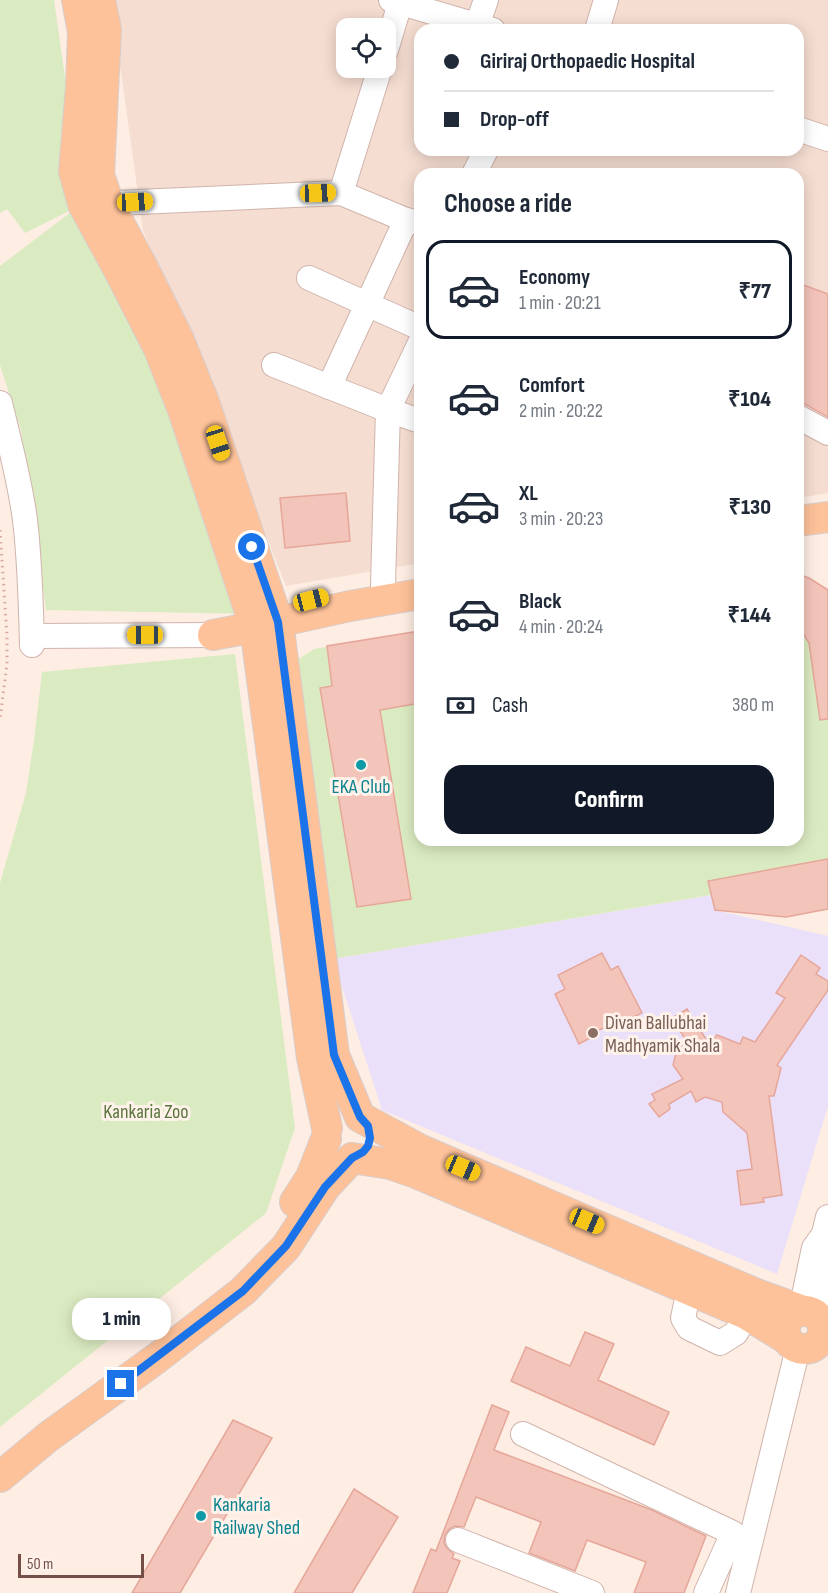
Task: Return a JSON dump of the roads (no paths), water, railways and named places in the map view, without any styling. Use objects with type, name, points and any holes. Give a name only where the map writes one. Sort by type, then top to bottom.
[{"type":"main road","points":[[0,1459],[152,1351],[243,1291],[286,1246],[325,1187],[352,1158],[363,1152],[370,1138],[368,1126],[360,1117],[334,1055],[264,618],[159,349],[122,274],[96,204],[74,171],[83,32],[77,0]]},
{"type":"main road","points":[[96,204],[106,30],[100,0]]},
{"type":"main road","points":[[804,520],[828,517]]},
{"type":"main road","points":[[804,536],[828,533]]},
{"type":"main road","points":[[213,635],[348,591],[414,580]]},
{"type":"main road","points":[[264,618],[414,595]]},
{"type":"main road","points":[[264,618],[312,1058],[328,1147],[333,1153],[345,1158],[390,1164],[416,1173],[746,1314],[812,1333]]},
{"type":"main road","points":[[0,1477],[152,1351],[232,1278],[272,1236],[311,1177],[331,1121],[345,1114],[360,1117],[421,1150],[743,1289],[812,1333]]},
{"type":"street","points":[[485,24],[486,0]]},
{"type":"street","points":[[599,24],[606,0]]},
{"type":"street","points":[[394,18],[398,1],[475,24]]},
{"type":"street","points":[[341,193],[377,78]]},
{"type":"street","points":[[804,131],[828,139]]},
{"type":"street","points":[[96,204],[341,193],[413,221],[367,304],[329,387]]},
{"type":"street","points":[[309,278],[414,325]]},
{"type":"street","points":[[383,585],[388,410],[414,356]]},
{"type":"street","points":[[274,365],[414,419]]},
{"type":"street","points":[[0,403],[25,520],[32,640],[213,635]]},
{"type":"street","points":[[804,420],[828,433]]},
{"type":"street","points":[[812,1333],[814,1248],[827,1233]]},
{"type":"street","points":[[738,1593],[812,1333],[828,1259]]},
{"type":"street","points":[[523,1434],[733,1533],[706,1593]]},
{"type":"street","points":[[459,1540],[592,1593]]},
{"type":"place","name":"EKA Club","points":[[361,765]]},
{"type":"place","name":"Divan Ballubhai Madhyamik Shala","points":[[593,1033]]},
{"type":"place","name":"Kankaria Railway Shed","points":[[201,1516]]},
{"type":"park label","name":"Kankaria Zoo","points":[[146,1111]]}]
